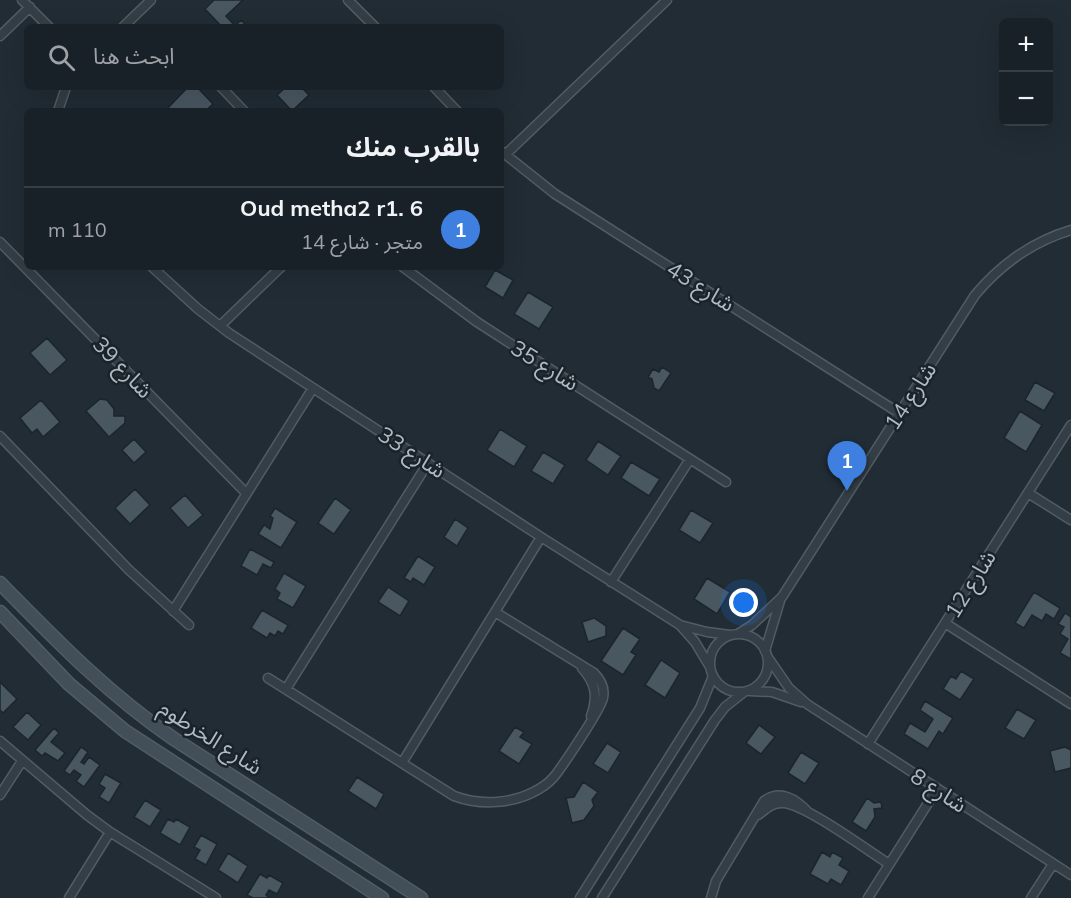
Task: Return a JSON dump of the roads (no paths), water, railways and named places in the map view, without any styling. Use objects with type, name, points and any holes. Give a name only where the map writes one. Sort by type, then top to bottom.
[{"type":"main road","name":"شارع الخرطوم","points":[[0,583],[81,665],[138,714],[421,898]]},
{"type":"main road","name":"شارع الخرطوم","points":[[0,612],[69,684],[125,731],[382,898]]},
{"type":"street","points":[[22,0],[46,24]]},
{"type":"street","points":[[126,24],[151,0]]},
{"type":"street","points":[[348,0],[372,24]]},
{"type":"street","points":[[504,152],[668,0]]},
{"type":"street","points":[[0,36],[30,7]]},
{"type":"street","points":[[59,108],[65,90]]},
{"type":"street","points":[[224,90],[241,108]]},
{"type":"street","points":[[437,90],[454,108]]},
{"type":"street","name":"شارع 43","points":[[504,154],[555,194],[899,413]]},
{"type":"street","name":"شارع 14","points":[[735,634],[752,625],[782,597],[961,315],[988,280],[1022,252],[1050,237],[1071,230]]},
{"type":"street","name":"شارع 39","points":[[0,242],[24,266]]},
{"type":"street","name":"شارع 39","points":[[27,270],[246,493]]},
{"type":"street","name":"شارع 33","points":[[155,270],[220,326],[541,537],[680,625],[695,642],[711,672]]},
{"type":"street","points":[[220,326],[278,270]]},
{"type":"street","name":"شارع 35","points":[[407,270],[477,322],[726,482]]},
{"type":"street","points":[[172,611],[313,388]]},
{"type":"street","name":"شارع 12","points":[[868,744],[1071,424]]},
{"type":"street","points":[[0,436],[106,547],[189,625]]},
{"type":"street","points":[[611,582],[690,459]]},
{"type":"street","points":[[286,690],[428,463]]},
{"type":"street","points":[[1028,493],[1071,520]]},
{"type":"street","points":[[402,763],[541,537]]},
{"type":"street","name":"شارع 14","points":[[766,653],[782,597]]},
{"type":"street","points":[[268,678],[454,796],[477,802],[495,802],[526,795],[546,784],[556,774],[588,725],[596,695],[591,680],[575,662],[495,612]]},
{"type":"street","points":[[945,623],[1071,704]]},
{"type":"street","name":"شارع 33","points":[[680,625],[707,632],[735,634]]},
{"type":"street","points":[[580,898],[700,708],[711,672],[710,659],[718,643],[735,634],[754,638],[766,653],[768,665],[762,681],[725,707],[715,720],[602,898]]},
{"type":"street","name":"شارع 8","points":[[766,653],[789,688],[807,704],[1071,876]]},
{"type":"street","points":[[711,672],[717,682],[729,691],[746,692]]},
{"type":"street","name":"شارع 8","points":[[746,692],[772,692],[807,704]]},
{"type":"street","points":[[0,741],[64,797],[110,832],[216,898]]},
{"type":"street","points":[[0,795],[22,761]]},
{"type":"street","points":[[868,898],[937,789]]},
{"type":"street","points":[[711,898],[720,873],[756,817],[767,807],[781,803],[808,812],[889,864]]},
{"type":"street","points":[[69,898],[110,832]]},
{"type":"street","points":[[1031,898],[1053,864]]},
{"type":"place","name":"Oud metha2 r1. 6","points":[[847,491]]}]
